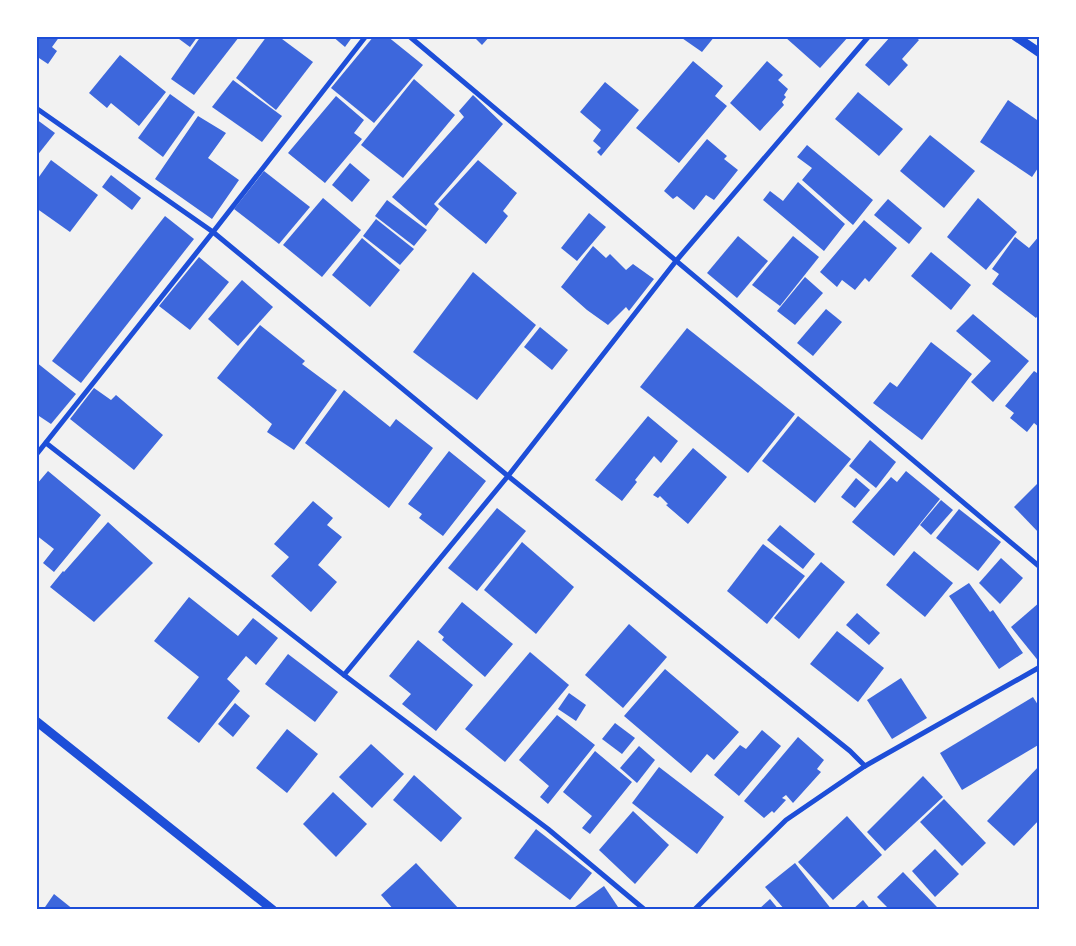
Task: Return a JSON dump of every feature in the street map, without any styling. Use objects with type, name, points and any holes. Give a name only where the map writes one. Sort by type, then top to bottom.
[{"type":"street","points":[[36,455],[366,36]]},
{"type":"street","points":[[409,36],[1040,567]]},
{"type":"street","points":[[344,675],[508,476],[676,261],[869,36]]},
{"type":"street","points":[[1015,36],[1040,53]]},
{"type":"street","points":[[36,108],[213,232],[508,476],[865,766]]},
{"type":"street","points":[[46,443],[344,675],[548,830],[645,910]]},
{"type":"street","points":[[694,910],[786,820],[865,766],[1040,668]]},
{"type":"street","points":[[36,721],[273,910]]},
{"type":"building","points":[[36,36],[60,36],[52,47],[57,51],[48,64],[36,56]]},
{"type":"building","points":[[175,36],[198,36],[190,47]]},
{"type":"building","points":[[201,36],[239,37],[194,95],[171,79]]},
{"type":"building","points":[[267,36],[278,36],[313,62],[276,110],[236,78]]},
{"type":"building","points":[[332,36],[353,36],[345,47]]},
{"type":"building","points":[[374,36],[387,36],[423,65],[374,123],[331,88]]},
{"type":"building","points":[[473,36],[490,36],[482,45]]},
{"type":"building","points":[[679,36],[715,36],[702,52]]},
{"type":"building","points":[[786,36],[849,36],[820,68]]},
{"type":"building","points":[[891,36],[914,36],[919,40],[902,59],[908,65],[889,86],[865,65]]},
{"type":"building","points":[[120,55],[166,92],[139,126],[111,103],[107,108],[89,93]]},
{"type":"building","points":[[693,61],[723,86],[715,96],[727,106],[679,163],[636,128]]},
{"type":"building","points":[[767,61],[783,75],[778,80],[788,89],[784,95],[786,97],[782,102],[784,105],[760,131],[730,103]]},
{"type":"building","points":[[414,79],[455,115],[403,178],[361,145]]},
{"type":"building","points":[[233,80],[282,116],[262,142],[212,107]]},
{"type":"building","points":[[605,82],[639,110],[601,156],[597,152],[601,148],[593,141],[601,130],[580,112]]},
{"type":"building","points":[[858,92],[903,129],[879,156],[835,119]]},
{"type":"building","points":[[170,94],[195,112],[163,157],[138,138]]},
{"type":"building","points":[[473,95],[503,124],[434,204],[439,209],[426,226],[392,197],[464,117],[459,111]]},
{"type":"building","points":[[336,96],[364,120],[354,133],[362,139],[325,183],[288,153]]},
{"type":"building","points":[[1008,100],[1040,122],[1040,165],[1032,177],[980,142]]},
{"type":"building","points":[[198,116],[226,133],[208,158],[239,180],[212,219],[155,179]]},
{"type":"building","points":[[36,119],[55,133],[36,157]]},
{"type":"building","points":[[930,135],[975,171],[944,208],[900,171]]},
{"type":"building","points":[[707,139],[727,156],[724,159],[738,170],[714,200],[706,195],[694,210],[677,196],[673,199],[664,191]]},
{"type":"building","points":[[807,145],[873,200],[853,225],[802,180],[812,168],[797,157]]},
{"type":"building","points":[[51,160],[98,195],[70,232],[36,208],[36,181]]},
{"type":"building","points":[[478,160],[517,193],[503,211],[508,216],[486,244],[438,204]]},
{"type":"building","points":[[350,163],[370,180],[352,202],[332,185]]},
{"type":"building","points":[[264,171],[310,207],[279,244],[234,209]]},
{"type":"building","points":[[111,175],[141,198],[132,210],[102,187]]},
{"type":"building","points":[[798,182],[845,224],[824,251],[763,200],[770,191],[783,201]]},
{"type":"building","points":[[323,198],[361,230],[322,277],[283,245]]},
{"type":"building","points":[[978,198],[1017,232],[986,270],[947,237]]},
{"type":"building","points":[[888,199],[922,228],[909,244],[874,215]]},
{"type":"building","points":[[387,200],[427,230],[414,246],[375,216]]},
{"type":"building","points":[[589,213],[606,227],[577,261],[561,248]]},
{"type":"building","points":[[165,216],[194,239],[81,383],[52,361]]},
{"type":"building","points":[[376,219],[414,249],[400,265],[363,236]]},
{"type":"building","points":[[864,220],[897,248],[869,282],[865,278],[855,290],[842,280],[837,287],[820,272]]},
{"type":"building","points":[[1040,235],[1040,313],[1036,318],[992,284],[999,274],[992,269],[1015,237],[1029,248]]},
{"type":"building","points":[[738,236],[768,261],[737,298],[707,273]]},
{"type":"building","points":[[793,236],[819,257],[780,306],[752,285]]},
{"type":"building","points":[[362,238],[400,270],[370,307],[332,275]]},
{"type":"building","points":[[593,246],[606,258],[610,254],[626,270],[633,264],[654,279],[629,311],[626,307],[608,325],[587,310],[561,287]]},
{"type":"building","points":[[931,252],[971,285],[951,310],[911,276]]},
{"type":"building","points":[[199,257],[229,282],[190,330],[159,306]]},
{"type":"building","points":[[473,272],[536,325],[477,400],[413,352]]},
{"type":"building","points":[[805,277],[823,293],[795,325],[777,311]]},
{"type":"building","points":[[242,280],[273,307],[238,346],[208,319]]},
{"type":"building","points":[[826,309],[842,322],[813,356],[797,343]]},
{"type":"building","points":[[973,314],[1029,361],[993,402],[971,382],[991,361],[956,331]]},
{"type":"building","points":[[260,325],[305,361],[302,364],[337,390],[294,450],[267,432],[272,424],[217,378]]},
{"type":"building","points":[[540,327],[568,350],[552,370],[524,347]]},
{"type":"building","points":[[687,328],[795,414],[748,473],[640,387]]},
{"type":"building","points":[[931,342],[972,374],[922,440],[873,403],[890,382],[897,387]]},
{"type":"building","points":[[36,362],[76,394],[51,424],[36,414]]},
{"type":"building","points":[[1034,371],[1040,375],[1040,428],[1034,423],[1027,432],[1010,418],[1014,413],[1005,406]]},
{"type":"building","points":[[94,388],[111,400],[116,395],[163,435],[134,470],[70,419]]},
{"type":"building","points":[[344,390],[390,427],[396,419],[433,448],[389,508],[305,443]]},
{"type":"building","points":[[648,416],[678,441],[661,463],[654,456],[635,480],[637,482],[622,501],[595,480]]},
{"type":"building","points":[[798,416],[851,459],[815,503],[762,461]]},
{"type":"building","points":[[870,440],[896,462],[876,488],[849,466]]},
{"type":"building","points":[[693,448],[727,477],[688,524],[666,505],[668,504],[660,496],[658,498],[653,495]]},
{"type":"building","points":[[449,451],[486,481],[443,536],[419,518],[422,514],[408,504]]},
{"type":"building","points":[[48,471],[101,515],[54,572],[43,563],[54,549],[36,535],[36,485]]},
{"type":"building","points":[[906,471],[940,499],[894,556],[852,522],[891,477],[897,482]]},
{"type":"building","points":[[856,478],[870,490],[855,508],[841,497]]},
{"type":"building","points":[[1040,481],[1040,534],[1014,507]]},
{"type":"building","points":[[941,500],[953,510],[931,535],[920,525]]},
{"type":"building","points":[[313,501],[333,518],[327,525],[342,537],[318,565],[337,582],[311,612],[271,576],[289,557],[274,544]]},
{"type":"building","points":[[497,508],[526,531],[477,591],[448,568]]},
{"type":"building","points":[[959,509],[1001,542],[978,571],[936,538]]},
{"type":"building","points":[[108,522],[153,563],[94,622],[50,587]]},
{"type":"building","points":[[780,525],[815,554],[803,569],[767,540]]},
{"type":"building","points":[[522,542],[574,587],[536,634],[484,590]]},
{"type":"building","points":[[763,544],[805,576],[767,624],[727,591]]},
{"type":"building","points":[[914,551],[953,583],[925,617],[886,585]]},
{"type":"building","points":[[1001,558],[1023,578],[1000,604],[979,583]]},
{"type":"building","points":[[821,562],[845,582],[799,639],[774,618]]},
{"type":"building","points":[[969,583],[990,612],[993,610],[1023,653],[999,669],[949,596]]},
{"type":"building","points":[[189,597],[238,636],[253,618],[278,638],[256,665],[246,656],[227,679],[240,691],[199,743],[167,718],[199,677],[154,641]]},
{"type":"building","points":[[462,602],[513,644],[485,677],[442,640],[444,637],[438,632]]},
{"type":"building","points":[[1040,602],[1040,663],[1011,627]]},
{"type":"building","points":[[857,613],[880,633],[869,645],[846,625]]},
{"type":"building","points":[[629,624],[667,657],[623,708],[585,675]]},
{"type":"building","points":[[837,631],[884,668],[858,702],[810,664]]},
{"type":"building","points":[[418,640],[473,685],[436,731],[402,704],[411,694],[389,676]]},
{"type":"building","points":[[530,652],[569,685],[505,762],[465,729]]},
{"type":"building","points":[[288,654],[338,692],[315,722],[265,684]]},
{"type":"building","points":[[665,669],[739,732],[714,760],[707,754],[691,773],[624,716]]},
{"type":"building","points":[[901,678],[927,718],[892,739],[867,700]]},
{"type":"building","points":[[569,693],[586,705],[576,721],[558,709]]},
{"type":"building","points":[[1033,697],[1040,708],[1040,744],[962,790],[940,753]]},
{"type":"building","points":[[235,703],[250,716],[233,737],[218,724]]},
{"type":"building","points":[[557,715],[595,745],[548,804],[540,797],[549,786],[519,760]]},
{"type":"building","points":[[615,723],[635,738],[622,754],[602,739]]},
{"type":"building","points":[[287,729],[318,754],[287,793],[256,768]]},
{"type":"building","points":[[762,730],[781,746],[739,796],[714,775],[740,745],[746,749]]},
{"type":"building","points":[[798,737],[824,760],[817,769],[821,772],[793,803],[786,795],[782,798],[786,800],[774,813],[772,811],[764,818],[744,801]]},
{"type":"building","points":[[371,744],[404,774],[372,808],[339,777]]},
{"type":"building","points":[[639,746],[655,760],[637,783],[620,768]]},
{"type":"building","points":[[595,751],[632,782],[590,834],[582,828],[592,816],[563,792]]},
{"type":"building","points":[[1040,765],[1040,819],[1014,846],[987,821]]},
{"type":"building","points":[[659,767],[724,817],[697,854],[632,803]]},
{"type":"building","points":[[414,775],[462,818],[441,842],[393,800]]},
{"type":"building","points":[[923,776],[943,797],[885,851],[867,832]]},
{"type":"building","points":[[333,792],[367,824],[336,857],[303,824]]},
{"type":"building","points":[[944,799],[986,843],[962,866],[920,822]]},
{"type":"building","points":[[633,811],[669,845],[635,884],[599,850]]},
{"type":"building","points":[[847,816],[882,855],[833,900],[798,862]]},
{"type":"building","points":[[536,829],[592,873],[570,900],[514,858]]},
{"type":"building","points":[[935,849],[959,874],[935,897],[912,871]]},
{"type":"building","points":[[416,863],[460,910],[394,910],[381,895]]},
{"type":"building","points":[[795,863],[832,910],[785,910],[765,887]]},
{"type":"building","points":[[903,872],[937,907],[935,910],[890,910],[877,897]]},
{"type":"building","points":[[604,886],[620,910],[571,910]]},
{"type":"building","points":[[54,894],[74,910],[43,910]]},
{"type":"building","points":[[770,899],[779,910],[758,910]]},
{"type":"building","points":[[863,900],[871,910],[852,910]]}]
